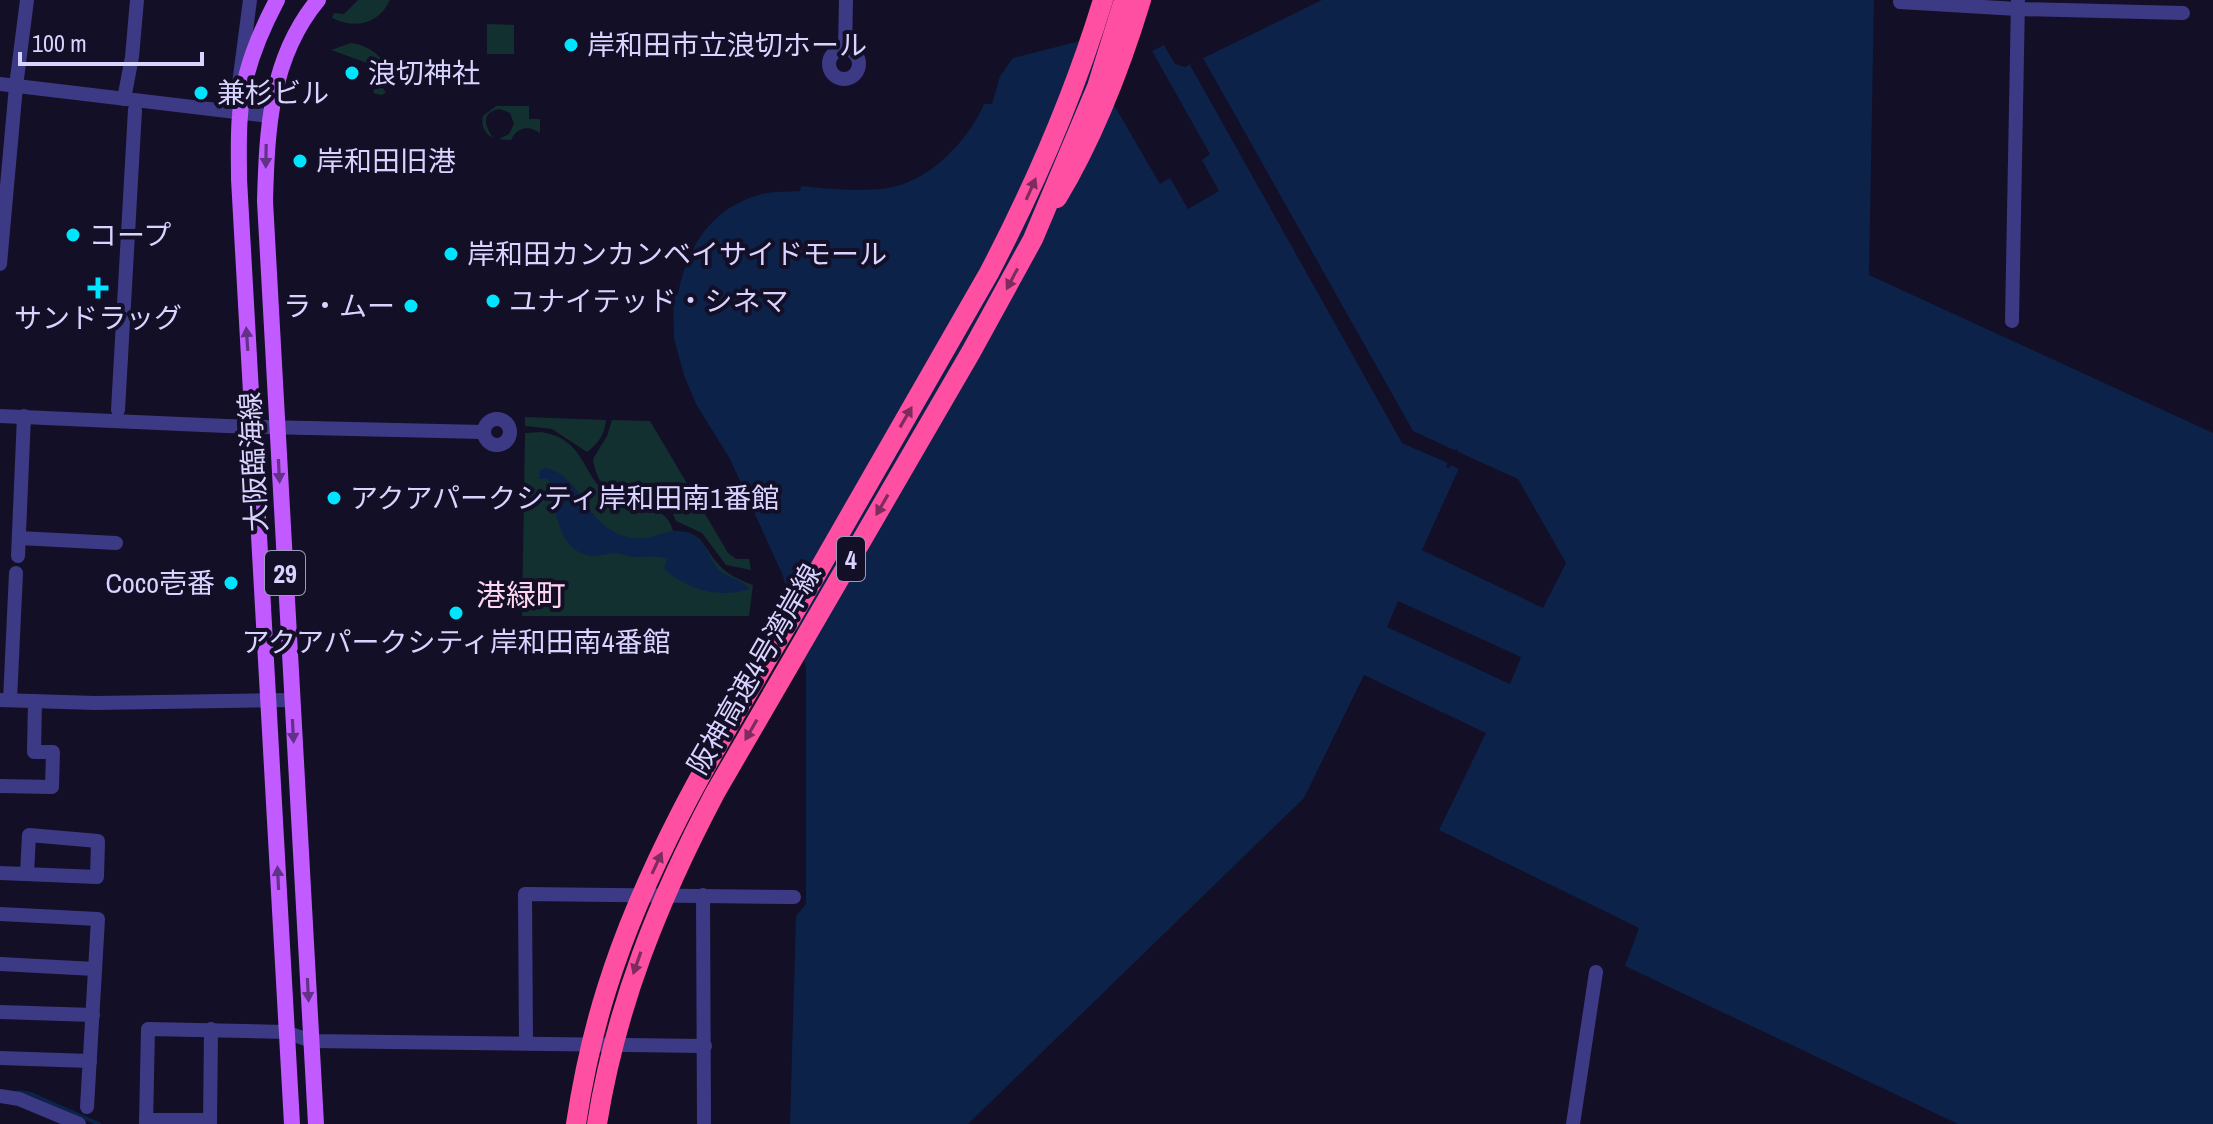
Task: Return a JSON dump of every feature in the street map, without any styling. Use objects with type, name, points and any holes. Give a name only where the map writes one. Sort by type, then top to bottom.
[{"type":"highway","name":"阪神高速4号湾岸線","points":[[576,1124],[606,989],[624,939],[669,837],[731,722],[995,261],[1048,151],[1091,38],[1101,0]]},
{"type":"highway","name":"阪神高速4号湾岸線","points":[[597,1124],[625,999],[641,952],[684,851],[1033,239],[1097,87],[1124,0]]},
{"type":"highway","name":"4","points":[[1033,239],[1079,161],[1111,87],[1141,0]]},
{"type":"main road","name":"大阪臨海線","points":[[277,0],[263,27],[240,113],[242,258],[292,1124]]},
{"type":"main road","points":[[298,27],[306,0]]},
{"type":"main road","name":"大阪臨海線","points":[[316,1124],[265,201],[269,116],[279,73],[298,27],[318,0]]},
{"type":"street","points":[[0,264],[27,0]]},
{"type":"street","points":[[118,410],[129,105],[137,0]]},
{"type":"street","points":[[240,113],[238,90],[250,0]]},
{"type":"street","points":[[845,49],[846,0]]},
{"type":"street","points":[[1900,2],[2017,4],[2183,13]]},
{"type":"street","points":[[2012,321],[2017,4]]},
{"type":"street","points":[[0,84],[129,105],[269,116]]},
{"type":"street","points":[[0,416],[277,428],[483,432]]},
{"type":"street","points":[[18,556],[24,416]]},
{"type":"street","points":[[19,538],[116,543]]},
{"type":"street","points":[[16,573],[5,700],[95,703],[292,700]]},
{"type":"street","points":[[0,786],[52,787],[53,752],[34,752],[35,701]]},
{"type":"street","points":[[0,873],[97,877],[98,841],[29,835],[27,874]]},
{"type":"street","points":[[526,1043],[525,894],[794,897]]},
{"type":"street","points":[[703,895],[704,1124]]},
{"type":"street","points":[[0,914],[98,919],[87,1107]]},
{"type":"street","points":[[0,964],[95,969]]},
{"type":"street","points":[[1573,1124],[1596,972]]},
{"type":"street","points":[[0,1012],[93,1015]]},
{"type":"street","points":[[211,1029],[210,1122],[146,1122],[148,1029],[211,1029],[286,1032],[311,1041],[705,1046]]},
{"type":"street","points":[[0,1058],[90,1061]]},
{"type":"street","points":[[0,1096],[19,1099],[79,1124]]},
{"type":"green space","points":[[358,0],[390,0],[372,20],[357,24],[332,18],[334,13],[344,14]]},
{"type":"green space","points":[[487,24],[514,25],[514,54],[487,54]]},
{"type":"green space","points":[[351,43],[374,52],[385,64],[386,79],[382,87],[386,93],[373,93],[381,68],[331,50]]},
{"type":"green space","points":[[496,106],[529,106],[529,119],[540,119],[540,133],[524,129],[511,140],[499,139],[509,134],[514,124],[510,113],[500,109],[489,113],[486,120],[493,138],[485,131],[482,120],[483,116]]},
{"type":"green space","points":[[525,417],[606,420],[600,438],[587,452],[552,429],[525,426]]},
{"type":"green space","points":[[612,420],[650,421],[728,553],[736,559],[749,559],[751,570],[726,565],[702,533],[676,521],[673,514],[692,512],[685,501],[668,510],[622,496],[603,485],[593,459],[607,436]]},
{"type":"green space","points":[[541,432],[555,436],[574,449],[607,494],[616,500],[663,514],[673,531],[697,537],[723,569],[753,585],[749,616],[522,616],[525,433]]},
{"type":"water","points":[[1322,0],[1874,0],[1869,275],[2213,433],[2213,1124],[1958,1124],[1625,966],[1639,928],[1439,830],[1486,733],[1364,675],[1304,798],[968,1124],[790,1124],[796,916],[806,904],[806,668],[783,576],[730,459],[696,404],[684,375],[674,339],[673,294],[678,294],[695,245],[729,208],[762,194],[800,191],[801,186],[845,190],[904,184],[933,168],[958,145],[984,104],[992,104],[1000,76],[1013,58],[1080,41],[1130,58],[1114,105],[1160,184],[1170,178],[1188,209],[1219,191],[1202,160],[1210,154],[1152,51],[1164,45],[1175,64],[1185,67]],"holes":[[[1465,455],[1518,479],[1566,563],[1543,608],[1422,550]],[[1398,601],[1521,657],[1510,684],[1387,627]]]},
{"type":"water","points":[[546,468],[567,479],[594,515],[611,530],[634,538],[678,531],[694,535],[719,570],[750,589],[717,593],[696,588],[667,572],[664,568],[667,559],[663,558],[617,553],[590,556],[577,551],[569,544],[559,525],[552,484],[547,479],[539,479],[540,470]]},
{"type":"pier","points":[[1203,58],[1413,431],[1454,450],[1458,449],[1465,455],[1459,469],[1451,465],[1446,467],[1448,463],[1402,443],[1190,65]]},
{"type":"waterway","points":[[18,1092],[31,1094],[99,1124]]},
{"type":"place","name":"岸和田市立浪切ホール","points":[[571,45]]},
{"type":"place","name":"浪切神社","points":[[352,73]]},
{"type":"place","name":"兼杉ビル","points":[[201,93]]},
{"type":"place","name":"岸和田旧港","points":[[300,161]]},
{"type":"place","name":"コープ","points":[[73,235]]},
{"type":"place","name":"岸和田カンカンベイサイドモール","points":[[451,254]]},
{"type":"place","name":"サンドラッグ","points":[[98,288]]},
{"type":"place","name":"ユナイテッド・シネマ","points":[[493,301]]},
{"type":"place","name":"ラ・ムー","points":[[411,306]]},
{"type":"place","name":"アクアパークシティ岸和田南1番館","points":[[334,498]]},
{"type":"place","name":"Coco壱番","points":[[231,583]]},
{"type":"place","name":"アクアパークシティ岸和田南4番館","points":[[456,613]]},
{"type":"district","name":"港緑町","points":[[521,595]]}]
